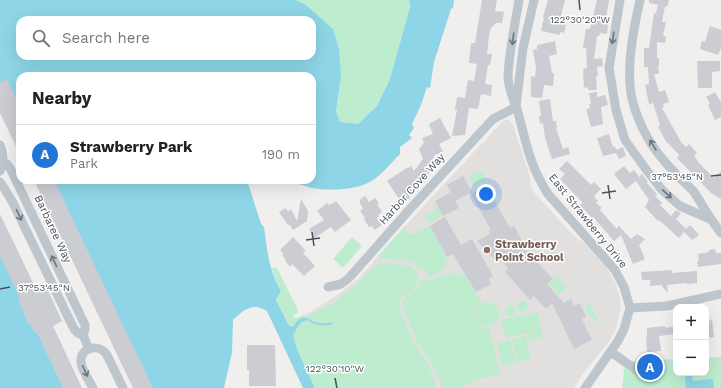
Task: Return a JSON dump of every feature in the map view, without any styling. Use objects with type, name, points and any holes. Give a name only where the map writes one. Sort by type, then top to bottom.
[{"type":"street","name":"East Strawberry Drive","points":[[519,0],[514,26],[508,77],[512,99],[516,107],[528,152],[539,181],[553,200],[615,270],[624,287],[630,308]]},
{"type":"street","name":"East Strawberry Drive","points":[[516,107],[523,48],[534,0]]},
{"type":"street","points":[[620,0],[609,68],[616,110],[625,140],[662,190],[680,206],[710,219]]},
{"type":"street","points":[[640,0],[635,19],[630,61],[630,86],[635,107],[643,129],[656,150],[676,174],[693,191],[710,219],[721,233]]},
{"type":"street","name":"Harbor Cove Way","points":[[328,287],[341,284],[349,278],[410,209],[494,119],[516,107]]},
{"type":"street","points":[[0,145],[3,152],[1,164]]},
{"type":"street","name":"Barbaree Way","points":[[1,164],[11,170],[16,181]]},
{"type":"street","name":"Barbaree Way","points":[[0,182],[12,201],[74,329],[78,334],[83,335]]},
{"type":"street","name":"Barbaree Way","points":[[18,184],[84,325],[85,330],[83,335],[89,349]]},
{"type":"street","points":[[585,388],[611,352],[624,329],[630,308],[667,306],[721,294]]},
{"type":"street","points":[[93,388],[82,364],[82,356],[89,349],[97,347],[104,351],[123,388]]},
{"type":"street","points":[[611,352],[641,373]]},
{"type":"shaded area","name":"Strawberry Point School","points":[[504,120],[509,120],[513,125],[529,174],[531,187],[536,195],[575,237],[584,243],[606,267],[616,284],[621,302],[620,311],[616,329],[608,343],[582,375],[574,388],[317,388],[288,321],[310,312],[339,294],[358,279],[404,227]]},
{"type":"green space","points":[[279,0],[409,0],[410,7],[390,79],[377,106],[358,124],[340,122],[336,111],[341,76],[316,28],[316,16],[305,16]]},
{"type":"green space","points":[[481,170],[486,180],[474,186],[469,176]]},
{"type":"green space","points":[[436,204],[442,214],[440,217],[430,222],[424,216],[435,211]]},
{"type":"green space","points":[[429,226],[444,254],[445,259],[443,269],[438,273],[429,277],[425,270],[420,270],[410,262],[378,256],[404,227],[408,233],[414,234]]},
{"type":"green space","points":[[352,237],[362,246],[343,268],[333,259]]},
{"type":"green space","points":[[381,263],[402,264],[414,269],[417,273],[418,280],[416,288],[401,298],[399,308],[415,345],[428,364],[437,388],[315,388],[297,349],[293,335],[300,323],[307,320],[320,325],[333,322],[320,323],[305,318],[291,327],[276,300],[281,291],[271,267],[277,268],[296,306],[298,311],[297,314],[293,316],[294,318],[312,314],[329,305]]},
{"type":"green space","points":[[456,273],[458,276],[465,274],[481,302],[474,310],[474,320],[482,327],[490,328],[500,374],[474,381],[461,388],[441,388],[441,380],[437,376],[429,359],[417,342],[402,304],[405,297],[417,289],[421,279],[430,280],[446,274]]},
{"type":"green space","points":[[557,276],[567,287],[559,295],[549,284]]},
{"type":"green space","points":[[522,300],[526,302],[528,306],[526,310],[522,312],[518,310],[516,306],[518,302]]},
{"type":"green space","points":[[487,302],[496,305],[499,314],[496,323],[487,326],[478,323],[475,314],[478,305]]},
{"type":"green space","points":[[590,304],[599,321],[595,322],[588,314],[585,307]]},
{"type":"green space","points":[[510,305],[514,307],[516,311],[514,315],[510,317],[506,315],[504,311],[506,307]]},
{"type":"green space","points":[[538,312],[543,338],[537,339],[535,331],[535,340],[529,341],[527,333],[505,338],[501,320]]},
{"type":"green space","points":[[526,336],[531,359],[517,362],[512,339]]},
{"type":"green space","points":[[510,340],[516,363],[502,366],[497,343]]},
{"type":"green space","points":[[721,357],[721,388],[622,388],[625,362],[673,359],[673,376],[709,376],[709,358]]},
{"type":"water","points":[[0,0],[296,0],[306,5],[333,29],[339,49],[341,76],[336,111],[340,122],[358,124],[377,106],[390,79],[410,7],[409,0],[454,0],[453,8],[451,9],[434,62],[430,88],[427,87],[421,105],[412,124],[414,128],[409,135],[412,138],[400,147],[400,154],[381,174],[368,183],[356,187],[333,190],[318,189],[300,184],[316,184],[316,72],[16,72],[16,124],[0,99]]},
{"type":"water","points":[[48,184],[248,184],[261,224],[264,227],[271,268],[281,291],[276,300],[288,324],[291,327],[294,326],[297,321],[303,318],[318,323],[334,323],[320,325],[307,320],[300,323],[293,335],[297,349],[315,388],[303,388],[267,311],[262,308],[253,307],[248,308],[233,320],[232,352],[224,388],[139,388]]},
{"type":"water","points":[[0,220],[80,388],[0,388]]},
{"type":"water","points":[[685,376],[692,376],[693,381],[713,379],[714,388],[686,388]]},
{"type":"building","points":[[482,0],[497,0],[495,11],[504,12],[502,23],[496,23],[491,28],[489,35],[487,54],[492,54],[490,65],[488,65],[485,84],[492,85],[491,96],[481,94],[478,109],[469,108],[465,135],[452,136],[457,110],[455,109],[457,97],[465,98],[468,80],[474,81],[477,64],[469,63],[471,43],[475,43]]},
{"type":"building","points":[[548,0],[565,0],[559,23],[566,24],[564,33],[560,32],[560,35],[541,31]]},
{"type":"building","points":[[597,0],[609,0],[605,24],[608,24],[607,34],[600,33],[599,36],[597,36],[594,59],[602,58],[603,66],[597,67],[597,90],[588,90],[588,87],[584,88],[583,69],[587,68],[586,48],[583,48],[586,29],[590,29]]},
{"type":"building","points":[[649,0],[669,0],[667,7],[665,6],[662,22],[666,22],[663,36],[666,37],[665,43],[657,42],[659,74],[654,74],[659,92],[665,90],[669,102],[663,104],[664,107],[662,108],[681,142],[686,147],[689,144],[697,153],[694,156],[699,163],[714,178],[721,171],[721,199],[711,193],[677,158],[679,155],[667,143],[658,127],[660,125],[653,103],[649,104],[645,85],[649,84],[648,67],[644,67],[644,48],[649,48],[654,13],[656,13],[658,5],[649,3]]},
{"type":"building","points":[[710,26],[721,30],[721,48],[718,55],[700,49],[702,41],[705,42]]},
{"type":"building","points":[[555,41],[557,54],[549,56],[552,73],[554,73],[553,86],[544,85],[542,98],[531,97],[531,76],[535,77],[536,68],[533,50],[537,49],[537,45]]},
{"type":"building","points":[[697,61],[720,61],[720,71],[712,72],[712,88],[698,88]]},
{"type":"building","points":[[7,79],[16,98],[16,147],[0,113],[0,82]]},
{"type":"building","points":[[597,92],[597,97],[605,95],[608,105],[601,107],[603,124],[591,127],[586,109],[590,108],[589,104],[591,104],[589,93]]},
{"type":"building","points":[[715,92],[721,102],[721,117],[715,120],[706,97]]},
{"type":"building","points":[[550,99],[553,121],[556,121],[556,128],[563,149],[568,147],[570,154],[552,159],[545,138],[543,123],[540,124],[539,117],[541,116],[539,101]]},
{"type":"building","points":[[440,118],[451,138],[439,144],[443,152],[435,155],[430,163],[434,166],[428,174],[429,176],[415,185],[417,187],[408,194],[410,198],[402,203],[387,181],[408,167],[409,168],[411,166],[414,171],[423,159],[419,149],[424,143],[422,138],[433,134],[429,124]]},
{"type":"building","points":[[609,134],[613,147],[615,146],[616,150],[623,147],[626,156],[619,159],[616,153],[603,156],[597,138]]},
{"type":"building","points":[[567,161],[591,185],[594,182],[601,189],[594,196],[598,201],[596,203],[602,208],[600,210],[615,227],[618,229],[618,225],[631,239],[637,234],[645,239],[639,245],[645,259],[633,264],[621,235],[614,241],[593,217],[592,218],[580,205],[583,203],[560,179],[565,174],[559,169]]},
{"type":"building","points":[[624,166],[630,173],[634,170],[639,177],[642,174],[648,182],[647,183],[657,194],[655,196],[662,203],[660,205],[671,216],[676,210],[681,213],[676,219],[686,229],[690,225],[699,235],[692,240],[684,232],[679,238],[659,220],[658,221],[645,207],[649,200],[636,181],[626,189],[614,174]]},
{"type":"building","points":[[463,176],[472,192],[455,201],[459,208],[443,216],[435,201],[451,192],[447,185]]},
{"type":"building","points":[[36,184],[56,184],[153,388],[133,388]]},
{"type":"building","points":[[486,186],[510,228],[514,226],[524,244],[522,246],[553,279],[547,284],[564,303],[571,299],[574,306],[580,303],[586,317],[582,319],[592,340],[574,349],[552,303],[546,309],[534,296],[530,300],[505,272],[508,269],[500,257],[495,260],[477,241],[490,234],[488,231],[491,230],[471,194]]},
{"type":"building","points":[[365,196],[369,202],[375,198],[379,203],[377,204],[382,212],[377,218],[382,225],[375,230],[372,226],[369,227],[360,211],[363,209],[360,200]]},
{"type":"building","points":[[301,199],[308,211],[307,221],[293,230],[279,212],[286,208],[288,212],[291,209],[297,221]]},
{"type":"building","points":[[336,201],[351,220],[335,232],[331,227],[314,238],[309,229],[324,220],[317,211],[327,203],[329,205]]},
{"type":"building","points":[[0,214],[37,291],[46,286],[62,321],[53,326],[82,388],[63,388],[37,333],[35,334],[30,323],[28,324],[18,299],[20,298],[0,256]]},
{"type":"building","points":[[445,217],[461,245],[472,239],[493,276],[489,279],[491,284],[476,292],[453,254],[447,257],[430,226]]},
{"type":"building","points":[[293,237],[306,251],[303,253],[315,266],[304,276],[292,264],[290,267],[282,255],[284,254],[280,250]]},
{"type":"building","points":[[715,249],[716,253],[721,253],[721,264],[698,267],[698,254]]},
{"type":"building","points":[[672,270],[672,273],[697,271],[697,283],[667,285],[668,293],[661,285],[650,286],[650,280],[642,280],[641,272]]},
{"type":"building","points":[[712,319],[714,337],[709,338],[709,322]]},
{"type":"building","points":[[673,327],[673,334],[659,336],[661,351],[647,352],[647,328]]},
{"type":"building","points":[[247,345],[275,345],[276,386],[249,386],[249,370],[247,370]]},
{"type":"place","name":"Strawberry Point School","points":[[487,250]]},
{"type":"place","name":"Strawberry Park","points":[[650,367]]}]
